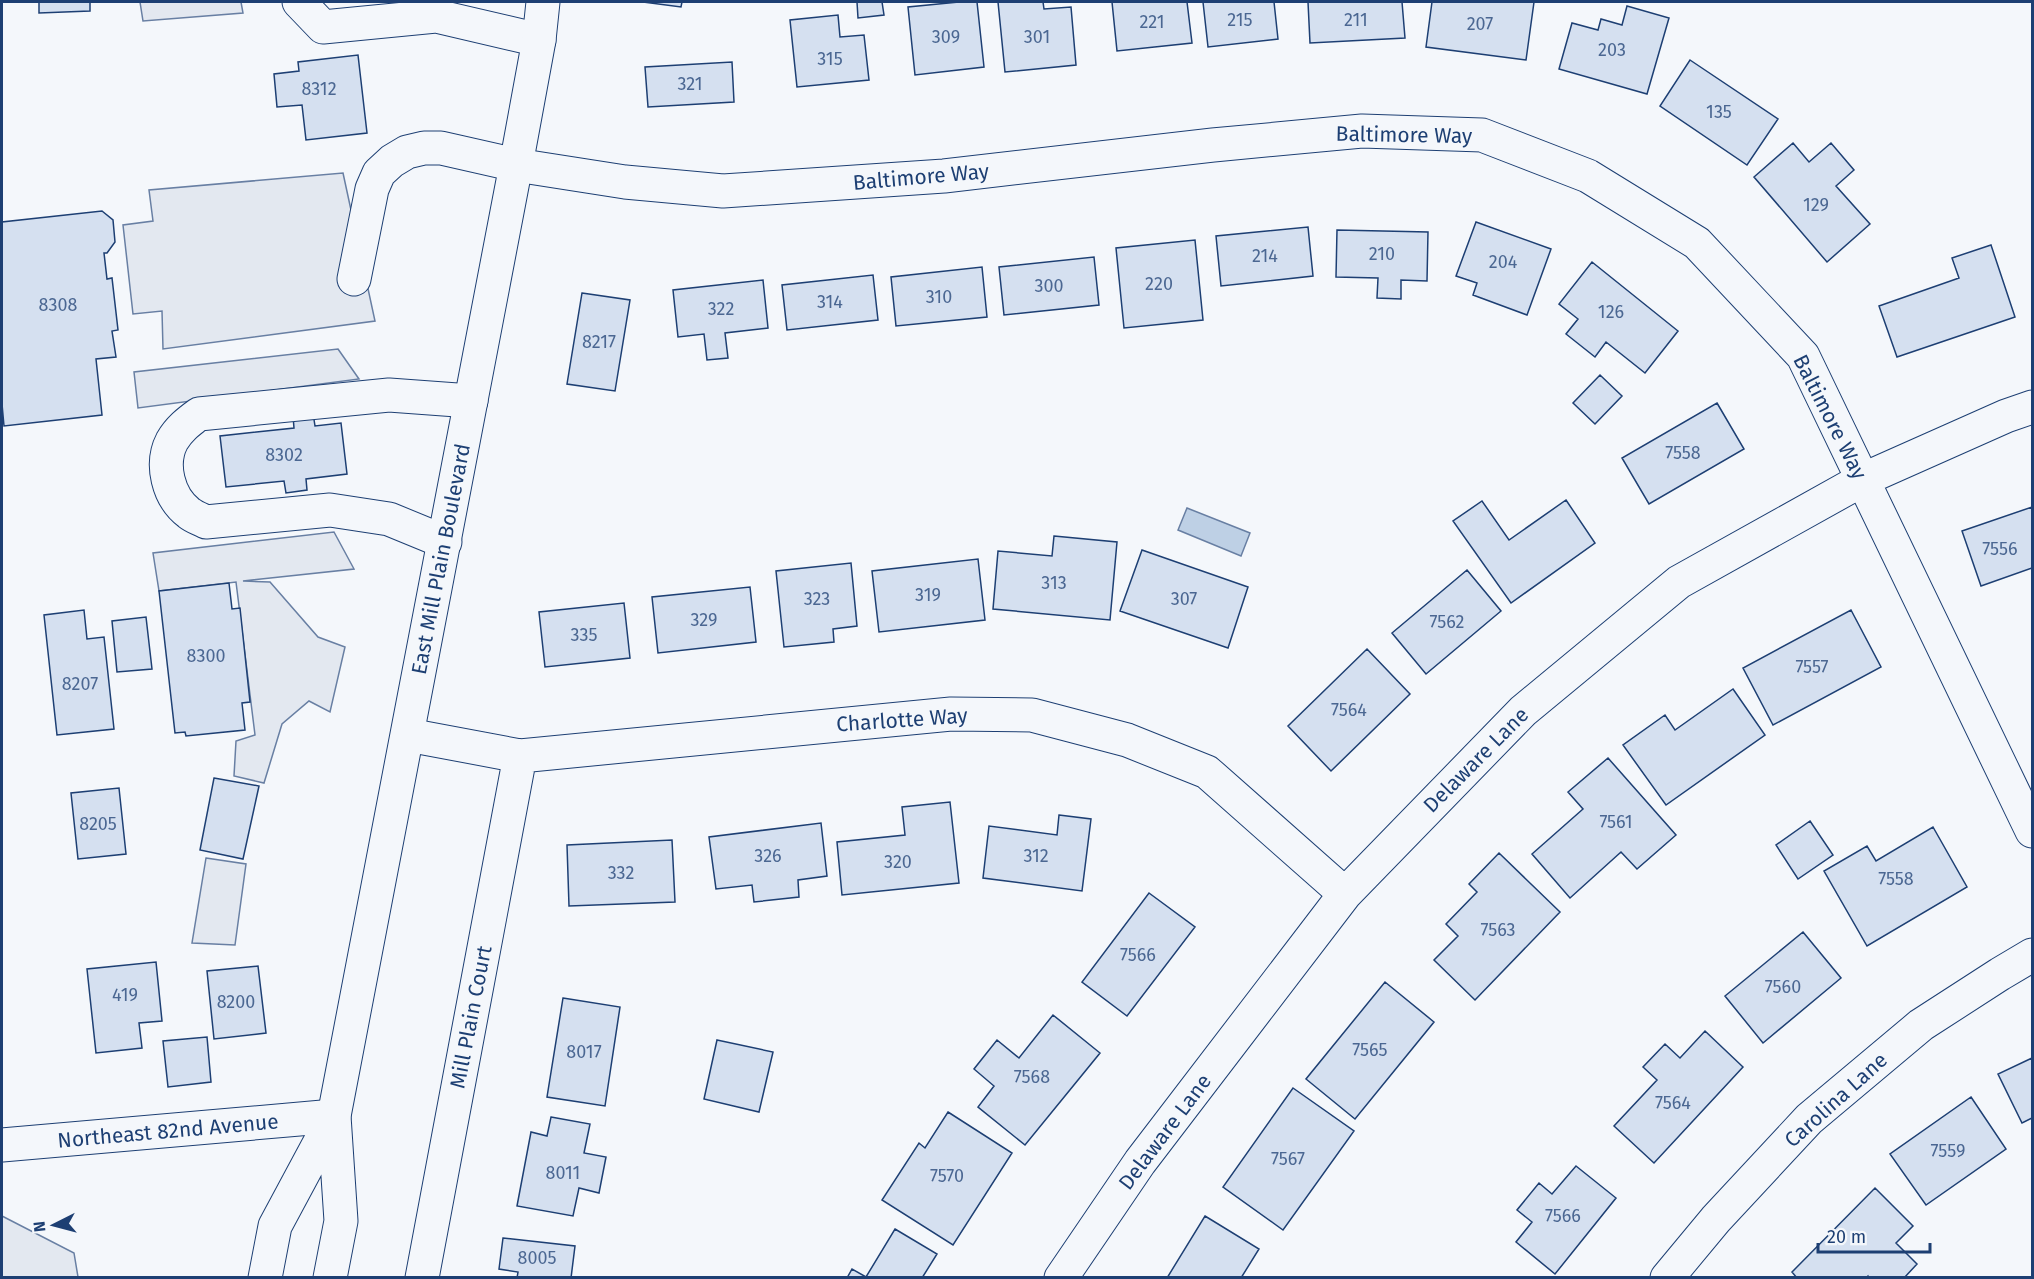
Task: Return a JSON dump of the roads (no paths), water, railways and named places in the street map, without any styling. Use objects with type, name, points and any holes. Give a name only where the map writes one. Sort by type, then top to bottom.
[{"type":"street","points":[[298,2],[323,27],[436,16],[539,39]]},
{"type":"street","name":"East Mill Plain Boulevard","points":[[330,1278],[341,1221],[334,1116],[516,165],[539,39],[543,2]]},
{"type":"street","name":"Baltimore Way","points":[[354,279],[372,189],[379,173],[392,161],[407,152],[424,147],[441,148],[516,165],[625,182],[723,191],[944,176],[1362,131],[1482,135],[1588,176],[1697,243],[1803,356],[2032,831]]},
{"type":"street","points":[[445,542],[389,519],[330,510],[206,522],[188,513],[175,498],[167,480],[166,461],[171,442],[183,426],[199,414],[389,395],[471,401]]},
{"type":"street","name":"Delaware Lane","points":[[1061,1278],[1140,1162],[1345,894],[1523,711],[1679,582],[1862,480],[2006,416],[2032,407]]},
{"type":"street","name":"Charlotte Way","points":[[408,735],[520,756],[951,714],[1032,715],[1127,740],[1207,772],[1345,894]]},
{"type":"street","name":"Mill Plain Court","points":[[422,1278],[520,756]]},
{"type":"street","name":"Carolina Lane","points":[[1667,1278],[1716,1219],[1809,1119],[1921,1025],[2032,956]]},
{"type":"street","name":"East Mill Plain Boulevard","points":[[265,1278],[275,1226],[334,1116]]},
{"type":"street","name":"Northeast 82nd Avenue","points":[[2,1145],[334,1116]]},
{"type":"water","points":[[1187,508],[1250,533],[1241,556],[1178,530]]}]
